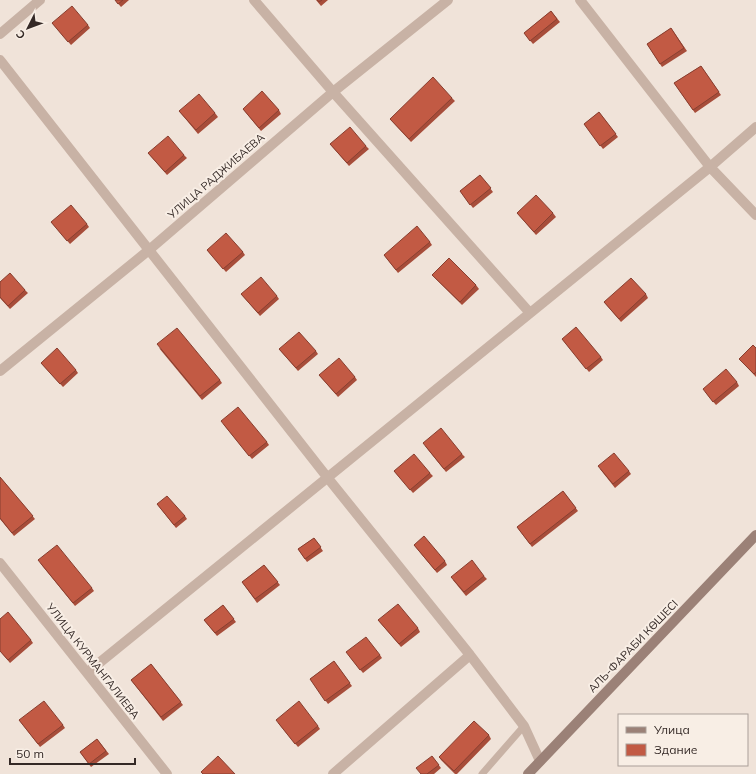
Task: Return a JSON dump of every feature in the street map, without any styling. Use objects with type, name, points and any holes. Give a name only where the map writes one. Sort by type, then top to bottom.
[{"type":"main road","name":"АЛЬ-ФАРАБИ КӨШЕСІ","points":[[528,774],[756,535]]},
{"type":"street","points":[[0,34],[40,0]]},
{"type":"street","points":[[254,0],[333,92],[530,312]]},
{"type":"street","name":"УЛИЦА РАДЖИБАЕВА","points":[[0,371],[149,250],[333,92],[448,0]]},
{"type":"street","points":[[580,0],[710,167],[756,215]]},
{"type":"street","points":[[0,60],[327,477],[470,655],[524,726],[540,761]]},
{"type":"street","points":[[88,672],[710,167],[756,127]]},
{"type":"street","name":"УЛИЦА КУРМАНГАЛИЕВА","points":[[0,563],[88,672],[167,774]]},
{"type":"street","points":[[334,774],[470,655]]},
{"type":"lane","points":[[482,774],[524,726]]},
{"type":"building","points":[[115,0],[123,0],[118,4]]},
{"type":"building","points":[[72,6],[88,25],[68,42],[52,23]]},
{"type":"building","points":[[551,11],[557,19],[530,41],[524,33]]},
{"type":"building","points":[[671,28],[684,48],[660,64],[647,44]]},
{"type":"building","points":[[701,66],[719,92],[693,110],[674,83]]},
{"type":"building","points":[[433,77],[452,98],[409,139],[390,119]]},
{"type":"building","points":[[262,91],[279,110],[259,128],[243,109]]},
{"type":"building","points":[[199,94],[215,113],[196,130],[179,111]]},
{"type":"building","points":[[599,112],[616,134],[600,146],[584,124]]},
{"type":"building","points":[[350,127],[366,146],[347,163],[330,144]]},
{"type":"building","points":[[168,136],[184,155],[165,172],[148,153]]},
{"type":"building","points":[[480,175],[491,188],[470,205],[460,191]]},
{"type":"building","points":[[536,195],[553,213],[534,232],[517,213]]},
{"type":"building","points":[[71,205],[87,224],[67,241],[51,222]]},
{"type":"building","points":[[417,226],[430,242],[396,270],[384,255]]},
{"type":"building","points":[[226,233],[243,252],[223,269],[207,250]]},
{"type":"building","points":[[449,258],[476,285],[460,302],[432,275]]},
{"type":"building","points":[[10,273],[25,290],[8,306],[0,297],[0,282]]},
{"type":"building","points":[[261,277],[277,296],[258,313],[241,294]]},
{"type":"building","points":[[631,278],[646,294],[619,319],[604,302]]},
{"type":"building","points":[[576,327],[601,357],[586,369],[562,339]]},
{"type":"building","points":[[177,328],[220,380],[200,396],[157,344]]},
{"type":"building","points":[[299,332],[316,351],[296,368],[279,349]]},
{"type":"building","points":[[753,345],[756,348],[756,372],[754,374],[739,359]]},
{"type":"building","points":[[57,348],[76,370],[60,384],[41,363]]},
{"type":"building","points":[[339,358],[355,377],[336,394],[319,375]]},
{"type":"building","points":[[726,369],[737,382],[713,402],[703,389]]},
{"type":"building","points":[[238,407],[267,442],[249,456],[221,421]]},
{"type":"building","points":[[441,428],[462,454],[444,469],[423,443]]},
{"type":"building","points":[[614,453],[629,471],[613,484],[598,466]]},
{"type":"building","points":[[414,454],[430,473],[410,490],[394,471]]},
{"type":"building","points":[[0,477],[33,516],[12,533],[0,518]]},
{"type":"building","points":[[563,491],[576,508],[530,544],[517,527]]},
{"type":"building","points":[[167,496],[185,516],[174,525],[157,504]]},
{"type":"building","points":[[424,536],[445,561],[435,570],[414,545]]},
{"type":"building","points":[[314,538],[321,547],[305,559],[298,549]]},
{"type":"building","points":[[57,545],[92,588],[73,603],[38,560]]},
{"type":"building","points":[[472,560],[484,576],[464,592],[451,577]]},
{"type":"building","points":[[264,565],[278,582],[255,599],[242,582]]},
{"type":"building","points":[[398,604],[418,628],[399,644],[378,620]]},
{"type":"building","points":[[223,605],[234,619],[215,633],[204,620]]},
{"type":"building","points":[[8,612],[31,640],[8,660],[0,651],[0,619]]},
{"type":"building","points":[[366,637],[380,655],[360,670],[346,652]]},
{"type":"building","points":[[334,661],[350,683],[325,701],[310,679]]},
{"type":"building","points":[[151,664],[181,702],[161,717],[131,680]]},
{"type":"building","points":[[44,701],[63,725],[38,744],[19,720]]},
{"type":"building","points":[[299,701],[318,726],[295,744],[276,720]]},
{"type":"building","points":[[474,721],[489,735],[454,771],[439,757]]},
{"type":"building","points":[[97,739],[106,751],[89,764],[80,752]]},
{"type":"building","points":[[218,756],[235,774],[203,774],[201,772]]},
{"type":"building","points":[[432,756],[439,765],[427,774],[421,774],[416,768]]}]
